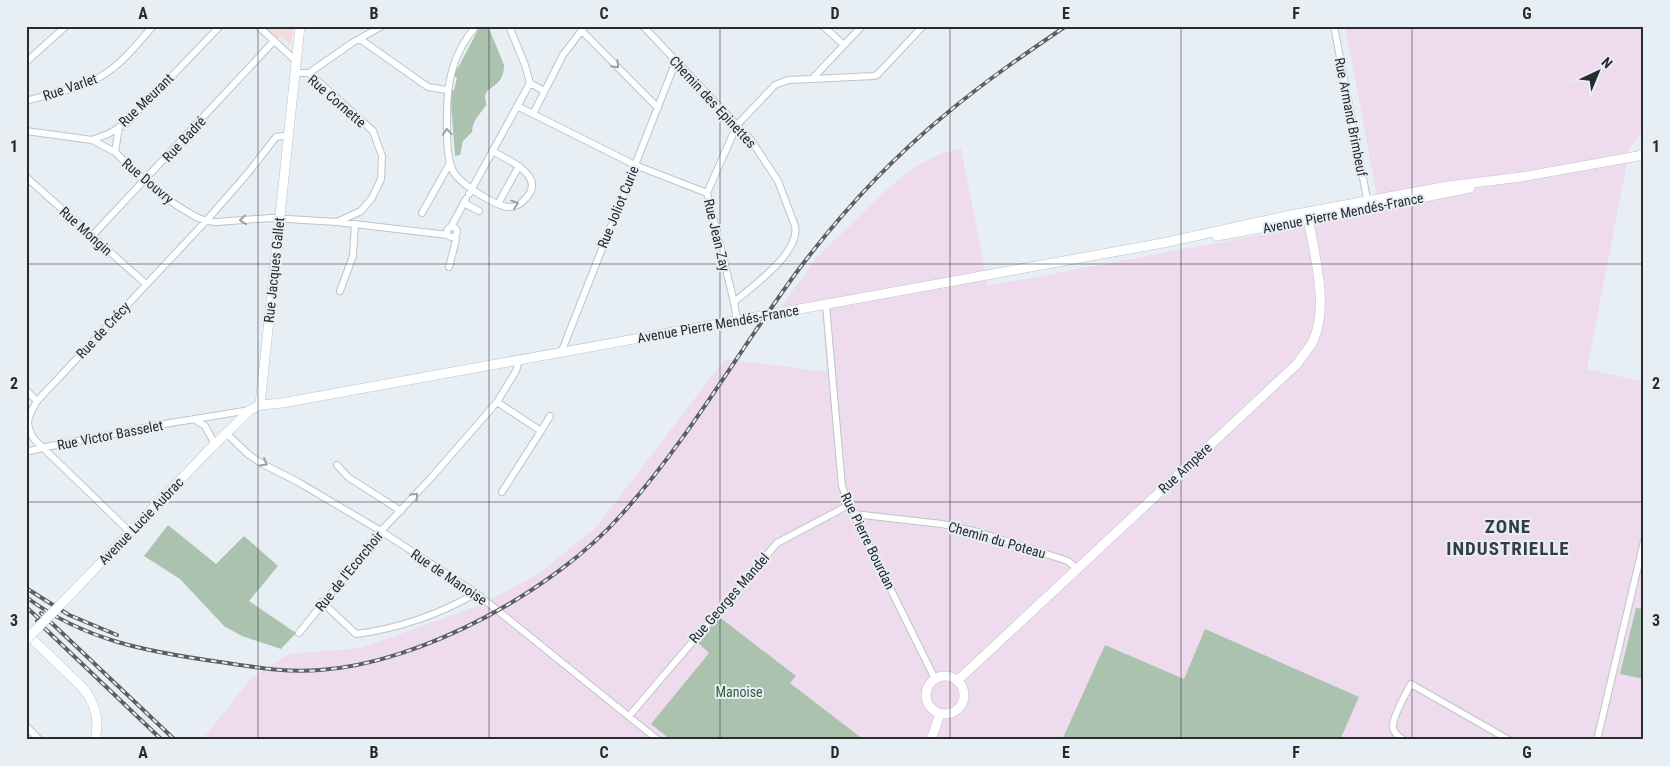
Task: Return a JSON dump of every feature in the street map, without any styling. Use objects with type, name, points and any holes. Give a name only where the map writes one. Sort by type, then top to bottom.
[{"type":"main road","name":"Rue Jacques Gallet","points":[[260,405],[300,26]]},
{"type":"main road","name":"Avenue Pierre Mendés-France","points":[[260,405],[282,404],[1163,242],[1208,237],[1368,204],[1450,193],[1509,178],[1642,156]]},
{"type":"main road","name":"Rue Ampère","points":[[957,680],[1297,364],[1313,341],[1320,317],[1320,285],[1305,216]]},
{"type":"main road","name":"Avenue Lucie Aubrac","points":[[26,640],[215,444],[250,410],[260,405]]},
{"type":"main road","points":[[26,633],[88,695],[98,721],[95,740]]},
{"type":"main road","points":[[948,676],[957,680],[964,692],[961,706],[951,714],[940,714],[931,708],[926,698],[928,687],[935,678],[948,676]]},
{"type":"main road","points":[[931,740],[940,714]]},
{"type":"street","points":[[26,62],[66,26]]},
{"type":"street","name":"Rue Varlet","points":[[26,101],[89,82],[104,75],[153,26]]},
{"type":"street","name":"Rue Meurant","points":[[92,140],[108,134],[127,122],[220,26]]},
{"type":"street","points":[[258,26],[296,60]]},
{"type":"street","points":[[309,73],[382,26]]},
{"type":"street","points":[[476,26],[459,52],[452,70],[447,90],[447,124],[450,163],[457,178],[479,211]]},
{"type":"street","points":[[509,26],[525,65],[530,83],[544,91]]},
{"type":"street","name":"Chemin des Epinettes","points":[[642,26],[737,124],[755,146],[778,181],[797,233],[795,239],[776,266],[734,302]]},
{"type":"street","points":[[823,26],[844,46]]},
{"type":"street","points":[[812,79],[862,26]]},
{"type":"street","points":[[737,124],[775,84],[788,80],[873,76],[880,72],[924,26]]},
{"type":"street","name":"Rue Armand Brimbeuf","points":[[1334,26],[1368,204]]},
{"type":"street","points":[[533,114],[563,55],[583,28],[658,108]]},
{"type":"street","points":[[360,39],[428,87],[447,90]]},
{"type":"street","name":"Rue Badré","points":[[92,236],[274,41]]},
{"type":"street","name":"Rue Joliot Curie","points":[[560,353],[676,61]]},
{"type":"street","name":"Rue Cornette","points":[[206,221],[280,218],[337,222],[361,211],[379,187],[383,169],[382,156],[372,131],[309,73],[295,73]]},
{"type":"street","points":[[449,267],[456,240],[447,230],[451,227],[530,83]]},
{"type":"street","points":[[517,106],[635,165],[707,193]]},
{"type":"street","name":"Rue Jean Zay","points":[[737,124],[707,193],[737,321]]},
{"type":"street","points":[[114,152],[119,127]]},
{"type":"street","points":[[26,131],[92,140]]},
{"type":"street","name":"Rue de Crécy","points":[[131,533],[34,439],[28,427],[29,415],[37,401],[206,221],[248,173],[276,136],[289,135]]},
{"type":"street","name":"Rue Douvry","points":[[92,140],[114,152],[145,181],[176,205],[206,221]]},
{"type":"street","points":[[468,196],[514,206],[529,195],[531,180],[527,173],[520,166],[492,151]]},
{"type":"street","points":[[422,213],[450,163]]},
{"type":"street","points":[[498,204],[520,166]]},
{"type":"street","name":"Rue Mongin","points":[[26,177],[146,284]]},
{"type":"street","points":[[340,291],[352,256],[361,211]]},
{"type":"street","points":[[337,222],[451,235]]},
{"type":"street","name":"Rue Pierre Bourdan","points":[[826,305],[842,486],[849,505],[935,678]]},
{"type":"street","name":"Rue de l'Ecorchoir","points":[[298,634],[381,531],[431,478],[497,402],[516,371],[519,361]]},
{"type":"street","points":[[26,390],[37,401]]},
{"type":"street","points":[[497,402],[541,431]]},
{"type":"street","name":"Rue Victor Basselet","points":[[26,452],[42,447],[250,410]]},
{"type":"street","points":[[502,492],[550,416]]},
{"type":"street","points":[[194,419],[205,426],[215,444]]},
{"type":"street","name":"Rue de Manoise","points":[[226,434],[261,463],[298,482],[381,531],[476,593],[658,740]]},
{"type":"street","points":[[337,465],[348,477],[401,510]]},
{"type":"street","name":"Rue Georges Mandel","points":[[629,716],[777,543],[849,505]]},
{"type":"street","name":"Chemin du Poteau","points":[[854,514],[942,524],[978,532],[1068,561],[1077,569]]},
{"type":"street","points":[[1598,740],[1644,541]]},
{"type":"street","points":[[322,602],[356,634],[409,621],[448,607],[476,593]]},
{"type":"street","points":[[1404,740],[1397,735],[1393,728],[1393,721],[1411,684],[1500,738],[1509,740]]},
{"type":"street","points":[[26,726],[40,740]]},
{"type":"shaded area","points":[[261,26],[293,26],[291,44],[280,36],[277,41]]},
{"type":"shaded area","points":[[1345,26],[1644,26],[1644,135],[1639,136],[1630,147],[1587,369],[1644,382],[1644,740],[202,740],[252,677],[289,654],[361,648],[480,605],[540,573],[597,526],[725,359],[827,372],[821,302],[780,308],[818,256],[891,186],[913,168],[939,154],[961,148],[988,286],[1380,212]]},
{"type":"green space","points":[[480,26],[488,26],[504,65],[503,72],[498,82],[486,93],[486,105],[475,121],[472,132],[463,141],[460,155],[455,156],[450,90],[454,90],[457,78],[454,76],[455,69],[458,68]]},
{"type":"green space","points":[[168,525],[216,564],[244,536],[278,566],[249,601],[296,633],[281,649],[242,636],[224,626],[180,579],[144,556]]},
{"type":"green space","points":[[1636,608],[1644,609],[1644,679],[1620,674]]},
{"type":"green space","name":"Manoise","points":[[718,616],[796,676],[790,683],[864,740],[671,740],[651,724],[709,653],[696,641]]},
{"type":"green space","points":[[1205,629],[1359,697],[1340,740],[1062,740],[1105,645],[1184,679]]},
{"type":"railway","points":[[26,597],[48,612],[71,624],[95,634],[143,649],[257,668],[295,671],[320,670],[360,664],[401,653],[443,638],[484,618],[524,595],[561,569],[594,542],[622,514],[692,425],[799,269],[832,227],[868,187],[906,149],[960,102],[1066,26]]},
{"type":"railway","points":[[26,588],[69,615],[117,635]]},
{"type":"railway","points":[[26,607],[44,623]]},
{"type":"railway","points":[[41,613],[175,740]]},
{"type":"railway","points":[[37,621],[162,740]]},
{"type":"district","name":"ZONE INDUSTRIELLE","points":[[1508,537]]}]
